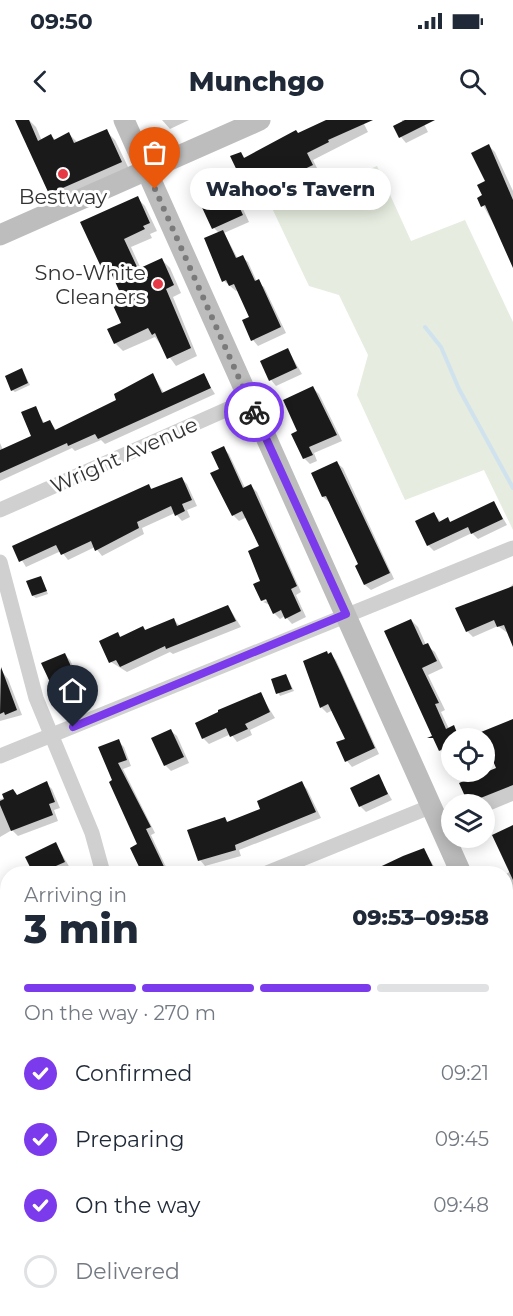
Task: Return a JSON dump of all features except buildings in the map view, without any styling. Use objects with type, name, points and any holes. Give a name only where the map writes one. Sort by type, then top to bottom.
[{"type":"street","points":[[124,120],[458,866]]},
{"type":"street","points":[[0,235],[260,120]]},
{"type":"street","name":"Wright Avenue","points":[[0,510],[248,400]]},
{"type":"street","points":[[0,756],[513,548]]},
{"type":"street","points":[[0,562],[36,698],[92,833],[101,866]]},
{"type":"street","points":[[284,866],[432,806]]},
{"type":"shaded area","points":[[377,166],[411,241],[465,220],[513,322],[513,530],[484,470],[405,500],[357,395],[368,355],[339,295],[309,286],[271,206],[295,201]]},
{"type":"waterway","points":[[425,327],[441,347],[459,389],[513,488]]},
{"type":"way so far","points":[[155,189],[254,412]]},
{"type":"place","name":"Bestway","points":[[63,174]]},
{"type":"place","name":"Wahoo's Tavern","points":[[155,189]]},
{"type":"place","name":"Sno-White Cleaners","points":[[158,284]]},
{"type":"route","points":[[73,727],[346,614],[254,412]]}]
